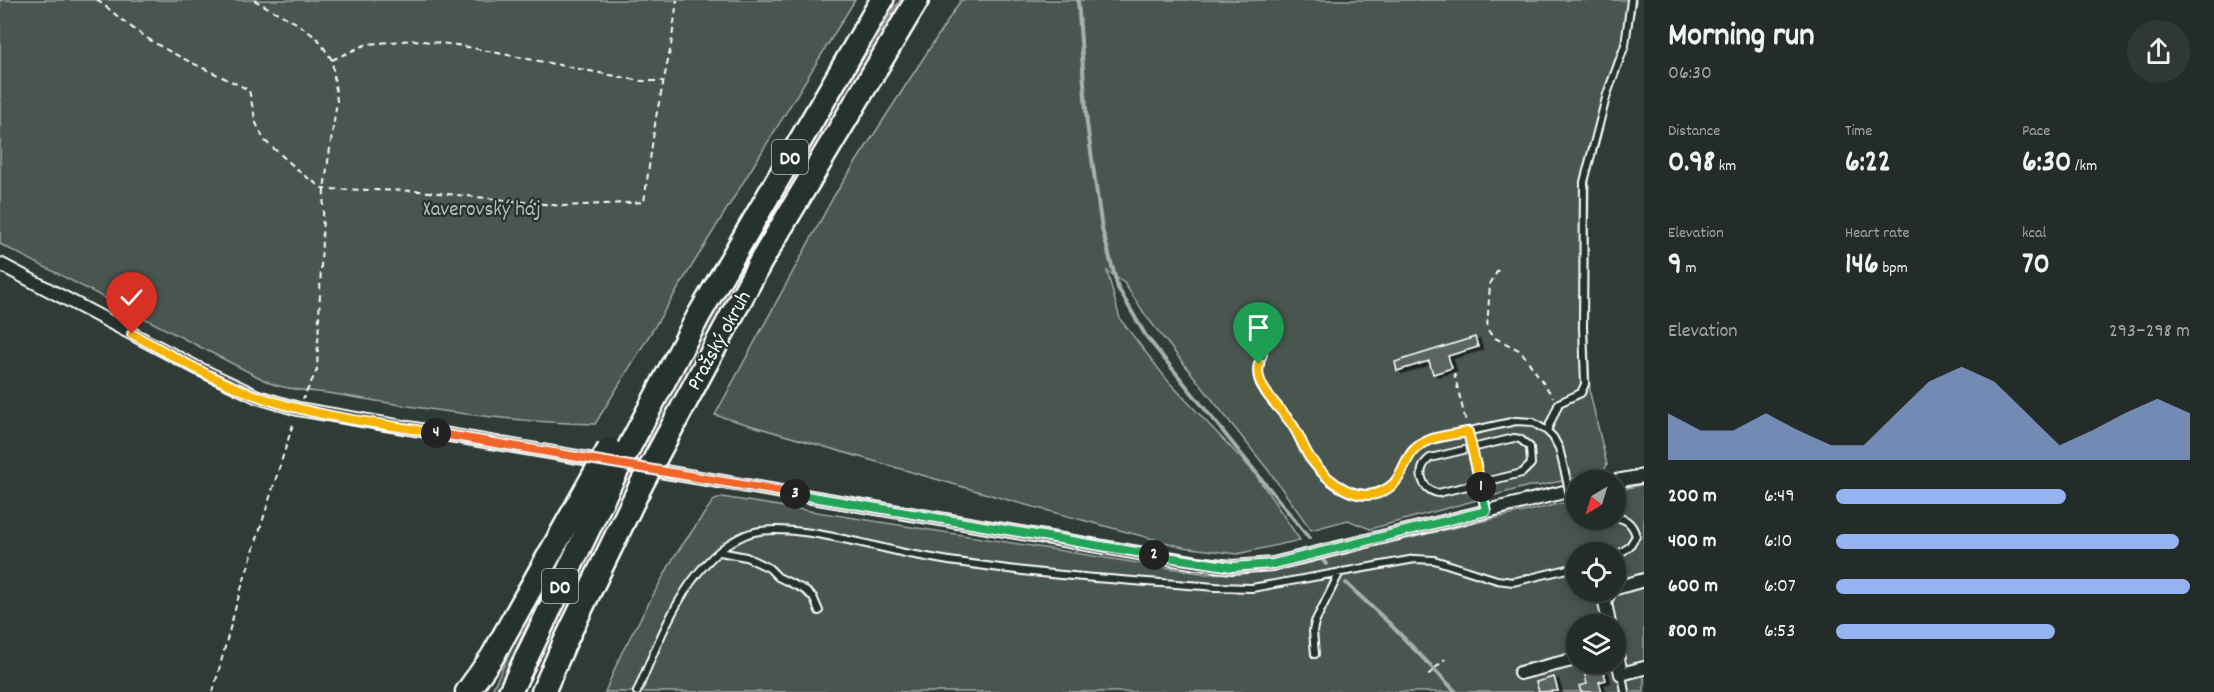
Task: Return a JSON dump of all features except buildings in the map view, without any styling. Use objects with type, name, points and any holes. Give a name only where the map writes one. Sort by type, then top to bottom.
[{"type":"highway","name":"Pražský okruh","points":[[510,692],[602,479],[617,451],[699,315],[882,0]]},
{"type":"highway","name":"Pražský okruh","points":[[543,692],[641,485],[724,328],[777,233],[917,0]]},
{"type":"highway","points":[[467,692],[492,657],[602,479]]},
{"type":"highway","points":[[552,692],[564,644]]},
{"type":"street","points":[[0,264],[199,369],[258,397],[298,409],[1174,559],[1232,567],[1273,564],[1566,491]]},
{"type":"street","points":[[1626,479],[1644,476]]},
{"type":"street","points":[[1626,585],[1644,580]]},
{"type":"street","points":[[1520,674],[1566,662]]},
{"type":"street","points":[[1626,673],[1644,668]]},
{"type":"lane","points":[[1547,431],[1559,403],[1581,393],[1586,384],[1582,328],[1584,182],[1607,94],[1625,45],[1631,0]]},
{"type":"lane","points":[[1263,354],[1258,376],[1265,391],[1292,424],[1310,458],[1331,482],[1351,492],[1369,494],[1385,489],[1398,479],[1415,448],[1433,439],[1524,421],[1533,422],[1547,431],[1559,448],[1566,477]]},
{"type":"lane","points":[[1514,438],[1520,438],[1530,447],[1532,458],[1528,469],[1522,473],[1480,482],[1438,493],[1427,489],[1421,474],[1424,462],[1430,458],[1514,438]]},
{"type":"lane","points":[[1472,448],[1486,511]]},
{"type":"lane","points":[[494,667],[602,479]]},
{"type":"lane","points":[[1626,520],[1636,536],[1626,549]]},
{"type":"lane","points":[[637,692],[675,606],[688,585],[733,541],[747,534],[766,531],[786,531],[986,566],[1252,588],[1415,559],[1434,560],[1497,580],[1513,582],[1566,569]]},
{"type":"lane","points":[[720,552],[746,556],[769,568],[778,577],[803,589],[813,597],[819,611]]},
{"type":"lane","points":[[1315,654],[1313,631],[1315,622],[1340,572]]},
{"type":"lane","points":[[1622,674],[1625,692]]},
{"type":"path","points":[[97,0],[141,35],[188,61],[249,90],[256,123],[264,140],[305,176],[324,189],[419,191],[563,206],[644,202],[656,117],[665,81],[677,0]]},
{"type":"path","points":[[213,692],[271,489],[298,409],[317,370],[324,189],[338,101],[332,60],[318,39],[298,24],[254,0]]},
{"type":"path","points":[[332,60],[367,44],[415,40],[457,45],[641,81],[665,81]]},
{"type":"path","points":[[1498,270],[1490,284],[1487,329],[1493,337],[1521,351],[1559,403]]},
{"type":"path","points":[[1454,373],[1468,432]]},
{"type":"path","points":[[1428,675],[1445,658]]},
{"type":"green space","name":"Xaverovský háj","points":[[0,0],[855,0],[595,424],[470,415],[279,386],[0,244]]},
{"type":"green space","points":[[900,0],[908,0],[650,451],[645,450],[669,395],[698,341]]},
{"type":"green space","points":[[961,0],[1636,0],[1628,47],[1612,91],[1589,175],[1587,320],[1590,393],[1607,465],[1604,470],[1566,470],[1566,480],[1529,486],[1370,529],[1348,520],[1311,530],[1272,475],[1146,316],[1124,283],[1107,271],[1120,319],[1168,381],[1254,472],[1300,540],[1237,554],[1183,547],[1015,502],[715,415],[834,196]]},
{"type":"green space","points":[[1644,484],[1644,692],[605,692],[621,654],[674,557],[713,501],[722,497],[1207,574],[1265,571],[1310,563],[1566,502],[1566,530],[1626,530],[1626,488]]},
{"type":"green space","points":[[543,583],[546,584],[496,692],[491,692]]},
{"type":"waterway","points":[[1078,0],[1087,124],[1102,229],[1118,288],[1146,336],[1309,538]]},
{"type":"waterway","points":[[1322,559],[1326,564]]},
{"type":"waterway","points":[[1346,583],[1389,623],[1456,692]]},
{"type":"route","points":[[132,334],[258,397],[298,409],[1197,563],[1232,567],[1273,564],[1486,511],[1468,432],[1422,443],[1410,454],[1398,479],[1392,485],[1377,492],[1359,494],[1331,482],[1310,458],[1297,431],[1265,391],[1258,376],[1259,364]]}]
